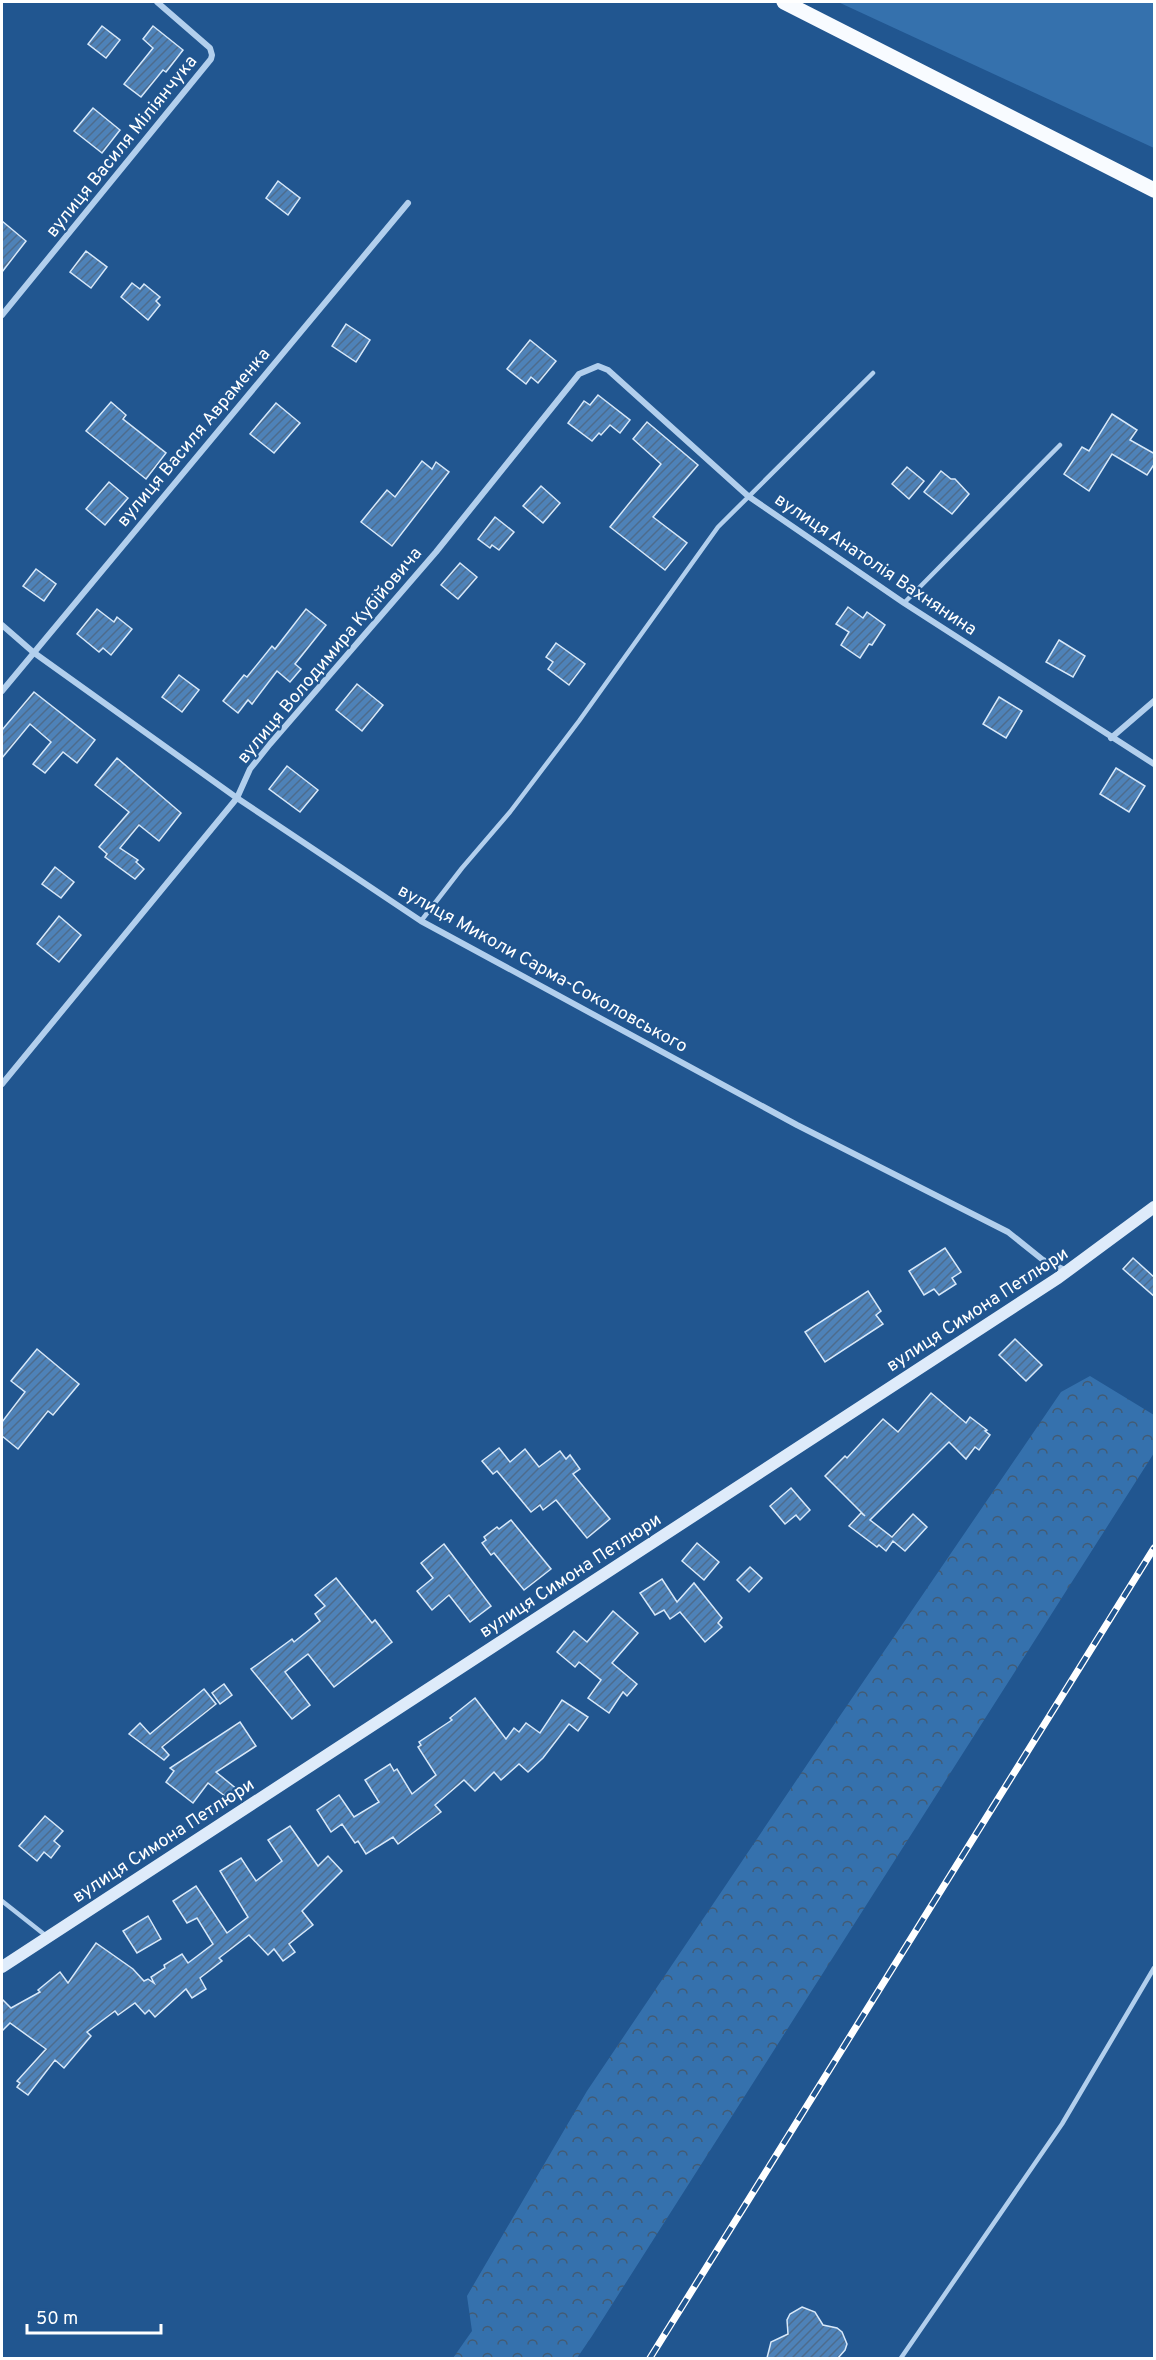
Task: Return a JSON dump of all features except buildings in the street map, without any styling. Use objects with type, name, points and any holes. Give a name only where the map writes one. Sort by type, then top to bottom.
[{"type":"main road","points":[[784,2],[1155,190]]},
{"type":"street","name":"вулиця Василя Міліянчука","points":[[2,315],[211,59],[210,48],[157,2]]},
{"type":"street","name":"вулиця Василя Авраменка","points":[[2,691],[408,203]]},
{"type":"street","name":"вулиця Анатолія Вахнянина","points":[[598,366],[608,370],[748,496],[904,603],[1111,738],[1155,764]]},
{"type":"street","name":"вулиця Володимира Кубійовича","points":[[2,1084],[237,798],[250,769],[270,744],[436,552],[579,374],[598,366]]},
{"type":"street","name":"вулиця Миколи Сарма-Соколовського","points":[[2,625],[33,652],[237,798],[422,921],[797,1125],[1008,1232],[1042,1260],[1068,1271]]},
{"type":"street","points":[[1111,738],[1155,701]]},
{"type":"street","name":"вулиця Симона Петлюри","points":[[2,1967],[1068,1271],[1155,1207]]},
{"type":"lane","points":[[422,921],[462,868],[510,812],[579,721],[718,526],[873,373]]},
{"type":"lane","points":[[904,603],[1060,445]]},
{"type":"lane","points":[[2,1901],[48,1937]]},
{"type":"lane","points":[[900,2358],[1062,2124],[1155,1968]]},
{"type":"green space","points":[[838,2],[1154,2],[1154,148]]},
{"type":"green space","points":[[1090,1376],[1154,1415],[1154,1453],[592,2336],[577,2358],[453,2358],[472,2331],[467,2296],[587,2091],[1061,1392]]},
{"type":"railway","points":[[650,2358],[1154,1548]]}]
